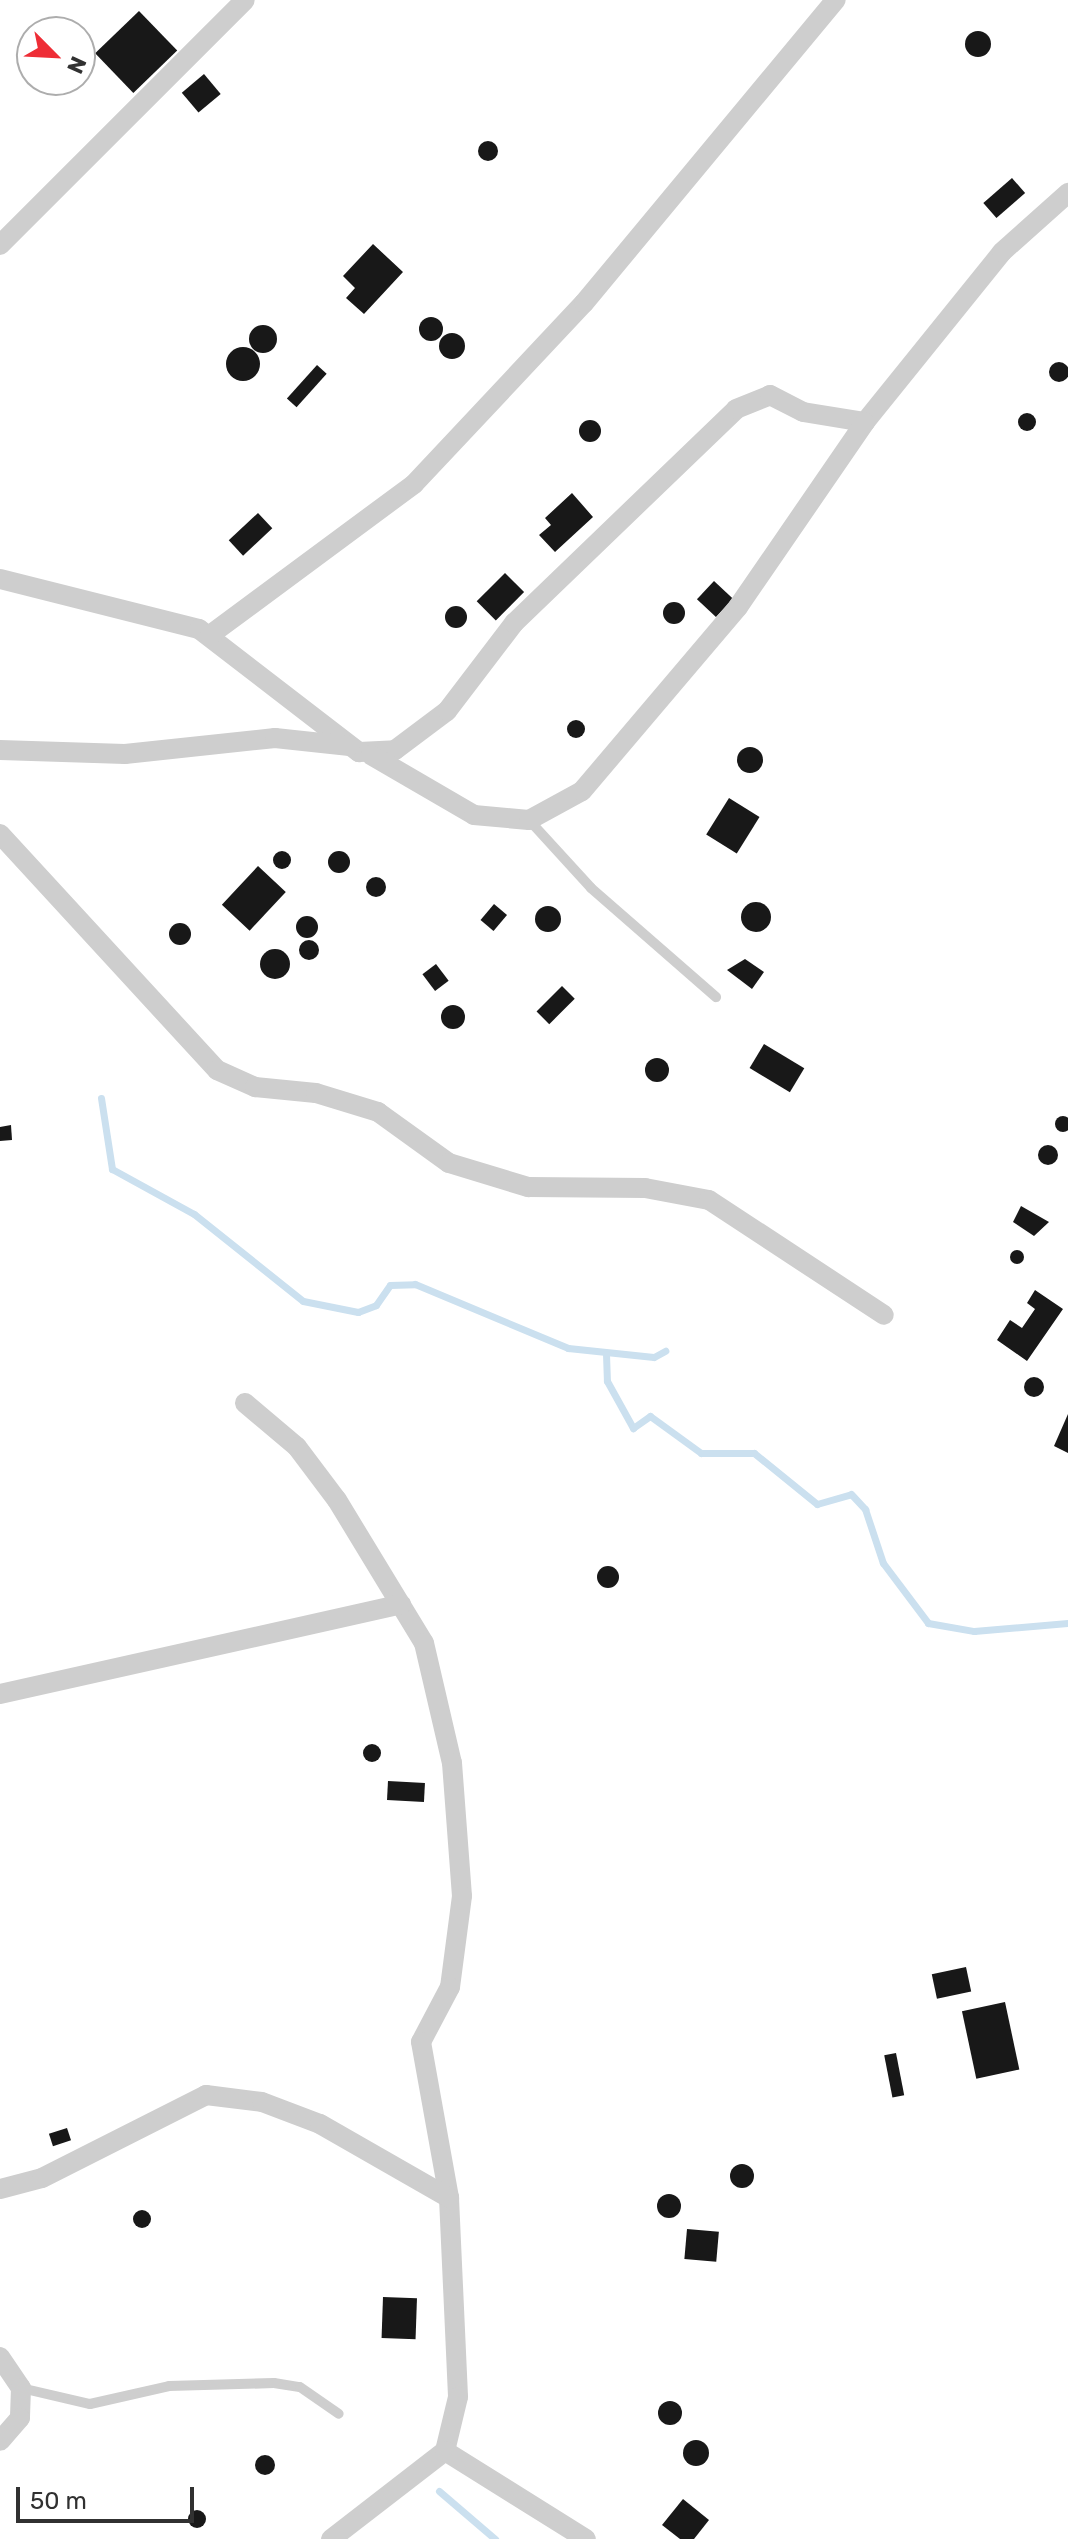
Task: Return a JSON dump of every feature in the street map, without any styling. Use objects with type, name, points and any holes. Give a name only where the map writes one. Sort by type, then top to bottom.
[{"type":"street","points":[[0,245],[245,0]]},
{"type":"street","points":[[210,635],[414,484],[584,303],[836,0]]},
{"type":"street","points":[[0,579],[210,635],[350,746],[474,815],[529,820],[582,791],[728,618],[865,422],[1002,252],[1068,193]]},
{"type":"street","points":[[371,755],[409,743],[447,711],[514,623],[736,409],[770,395],[803,412],[865,422]]},
{"type":"street","points":[[0,750],[125,754],[275,738],[350,746]]},
{"type":"street","points":[[0,834],[217,1070],[255,1087],[316,1093],[378,1112],[449,1163],[528,1187],[645,1188],[709,1200],[884,1315]]},
{"type":"street","points":[[245,1403],[297,1447],[424,1643],[452,1763],[462,1896],[450,1987],[421,2042],[449,2198],[458,2397],[445,2451],[331,2539]]},
{"type":"street","points":[[0,1694],[401,1604]]},
{"type":"street","points":[[0,2189],[42,2178],[206,2095],[262,2102],[320,2124],[449,2198]]},
{"type":"street","points":[[0,2357],[21,2388],[20,2418],[0,2441]]},
{"type":"street","points":[[445,2451],[586,2539]]},
{"type":"lane","points":[[529,820],[591,888],[716,997]]},
{"type":"lane","points":[[21,2388],[90,2404],[169,2386],[274,2383],[300,2387],[339,2414]]},
{"type":"building","points":[[139,11],[177,51],[133,93],[96,53]]},
{"type":"building","points":[[978,31],[987,35],[991,44],[987,53],[978,57],[969,53],[965,44],[969,35]]},
{"type":"building","points":[[204,74],[221,94],[198,113],[182,93]]},
{"type":"building","points":[[488,141],[495,144],[498,151],[495,158],[488,161],[481,158],[478,151],[481,144]]},
{"type":"building","points":[[1012,178],[1025,193],[996,218],[983,203]]},
{"type":"building","points":[[373,244],[403,272],[364,314],[346,298],[355,288],[343,276]]},
{"type":"building","points":[[431,317],[439,321],[443,329],[439,337],[431,341],[423,337],[419,329],[423,321]]},
{"type":"building","points":[[263,325],[273,329],[277,339],[273,349],[263,353],[253,349],[249,339],[253,329]]},
{"type":"building","points":[[452,333],[461,337],[465,346],[461,355],[452,359],[443,355],[439,346],[443,337]]},
{"type":"building","points":[[243,347],[255,352],[260,364],[255,376],[243,381],[231,376],[226,364],[231,352]]},
{"type":"building","points":[[1055,362],[1063,362],[1069,372],[1063,382],[1055,382],[1049,376],[1049,368]]},
{"type":"building","points":[[317,365],[327,374],[297,407],[287,398]]},
{"type":"building","points":[[1023,413],[1031,413],[1036,422],[1034,429],[1023,431],[1018,426],[1018,418]]},
{"type":"building","points":[[586,420],[594,420],[601,431],[594,442],[586,442],[579,435],[579,427]]},
{"type":"building","points":[[572,493],[593,517],[555,552],[539,535],[551,525],[545,518]]},
{"type":"building","points":[[258,513],[272,528],[243,556],[229,540]]},
{"type":"building","points":[[505,573],[524,592],[496,620],[477,601]]},
{"type":"building","points":[[714,581],[733,599],[716,617],[697,599]]},
{"type":"building","points":[[674,602],[682,605],[685,613],[682,621],[674,624],[666,621],[663,613],[666,605]]},
{"type":"building","points":[[456,606],[464,609],[467,617],[464,625],[456,628],[448,625],[445,617],[448,609]]},
{"type":"building","points":[[576,720],[585,729],[576,738],[567,729]]},
{"type":"building","points":[[750,747],[759,751],[763,760],[759,769],[750,773],[741,769],[737,760],[741,751]]},
{"type":"building","points":[[729,798],[760,817],[737,854],[706,834]]},
{"type":"building","points":[[278,851],[286,851],[291,860],[289,867],[278,869],[273,864],[273,856]]},
{"type":"building","points":[[339,851],[350,862],[339,873],[328,862]]},
{"type":"building","points":[[258,866],[286,892],[250,931],[222,905]]},
{"type":"building","points":[[372,877],[380,877],[386,887],[380,897],[372,897],[366,891],[366,883]]},
{"type":"building","points":[[756,902],[767,906],[771,917],[767,928],[756,932],[745,928],[741,917],[745,906]]},
{"type":"building","points":[[494,904],[507,915],[494,931],[481,920]]},
{"type":"building","points":[[548,906],[557,910],[561,919],[557,928],[548,932],[539,928],[535,919],[539,910]]},
{"type":"building","points":[[307,916],[318,927],[307,938],[296,927]]},
{"type":"building","points":[[180,923],[188,926],[191,934],[188,942],[180,945],[172,942],[169,934],[172,926]]},
{"type":"building","points":[[309,940],[316,943],[319,950],[316,957],[309,960],[302,957],[299,950],[302,943]]},
{"type":"building","points":[[275,949],[286,953],[290,964],[286,975],[275,979],[264,975],[260,964],[264,953]]},
{"type":"building","points":[[745,959],[764,972],[752,989],[727,970]]},
{"type":"building","points":[[436,964],[449,981],[435,991],[422,974]]},
{"type":"building","points":[[562,986],[575,999],[549,1024],[537,1011]]},
{"type":"building","points":[[453,1005],[462,1008],[465,1017],[462,1026],[453,1029],[444,1026],[441,1017],[444,1008]]},
{"type":"building","points":[[764,1044],[804,1068],[790,1092],[750,1068]]},
{"type":"building","points":[[657,1058],[668,1065],[669,1070],[662,1081],[657,1082],[646,1075],[645,1070],[652,1059]]},
{"type":"building","points":[[1063,1116],[1071,1124],[1063,1132],[1055,1124]]},
{"type":"building","points":[[11,1125],[12,1140],[0,1141],[0,1127]]},
{"type":"building","points":[[1044,1145],[1052,1145],[1058,1155],[1052,1165],[1044,1165],[1038,1159],[1038,1151]]},
{"type":"building","points":[[1021,1206],[1049,1222],[1034,1236],[1013,1222]]},
{"type":"building","points":[[1017,1250],[1024,1257],[1017,1264],[1010,1257]]},
{"type":"building","points":[[1035,1290],[1063,1309],[1027,1361],[997,1340],[1010,1320],[1022,1328],[1035,1309],[1027,1303]]},
{"type":"building","points":[[1034,1377],[1041,1380],[1044,1387],[1041,1394],[1034,1397],[1027,1394],[1024,1387],[1027,1380]]},
{"type":"building","points":[[1068,1414],[1068,1453],[1054,1446]]},
{"type":"building","points":[[608,1566],[616,1569],[619,1577],[616,1585],[608,1588],[600,1585],[597,1577],[600,1569]]},
{"type":"building","points":[[372,1744],[381,1753],[372,1762],[363,1753]]},
{"type":"building","points":[[388,1781],[425,1783],[424,1802],[387,1800]]},
{"type":"building","points":[[966,1967],[971,1991],[937,1999],[932,1974]]},
{"type":"building","points":[[1005,2002],[1019,2069],[976,2079],[962,2011]]},
{"type":"building","points":[[896,2053],[904,2095],[892,2097],[884,2055]]},
{"type":"building","points":[[67,2128],[71,2140],[53,2146],[49,2134]]},
{"type":"building","points":[[742,2164],[750,2168],[754,2176],[750,2184],[742,2188],[734,2184],[730,2176],[734,2168]]},
{"type":"building","points":[[669,2194],[677,2198],[681,2206],[677,2214],[669,2218],[661,2214],[657,2206],[661,2198]]},
{"type":"building","points":[[142,2210],[151,2219],[142,2228],[133,2219]]},
{"type":"building","points":[[687,2229],[719,2232],[716,2262],[684,2259]]},
{"type":"building","points":[[383,2297],[417,2298],[416,2339],[382,2338]]},
{"type":"building","points":[[670,2401],[678,2405],[682,2413],[678,2421],[670,2425],[662,2421],[658,2413],[662,2405]]},
{"type":"building","points":[[696,2440],[705,2444],[709,2453],[705,2462],[696,2466],[687,2462],[683,2453],[687,2444]]},
{"type":"building","points":[[261,2455],[269,2455],[275,2465],[269,2475],[261,2475],[255,2469],[255,2461]]},
{"type":"building","points":[[683,2499],[709,2520],[694,2539],[680,2539],[662,2525]]},
{"type":"building","points":[[197,2510],[206,2519],[197,2528],[188,2519]]},
{"type":"waterway","points":[[101,1098],[112,1169],[194,1214],[303,1301],[358,1312],[376,1305],[390,1285],[415,1284],[568,1348],[654,1357],[665,1351]]},
{"type":"waterway","points":[[606,1354],[607,1381],[633,1428],[650,1416],[701,1453],[754,1453],[817,1504],[851,1494],[865,1509],[883,1563],[928,1623],[974,1631],[1068,1623]]},
{"type":"waterway","points":[[439,2491],[495,2539]]}]
